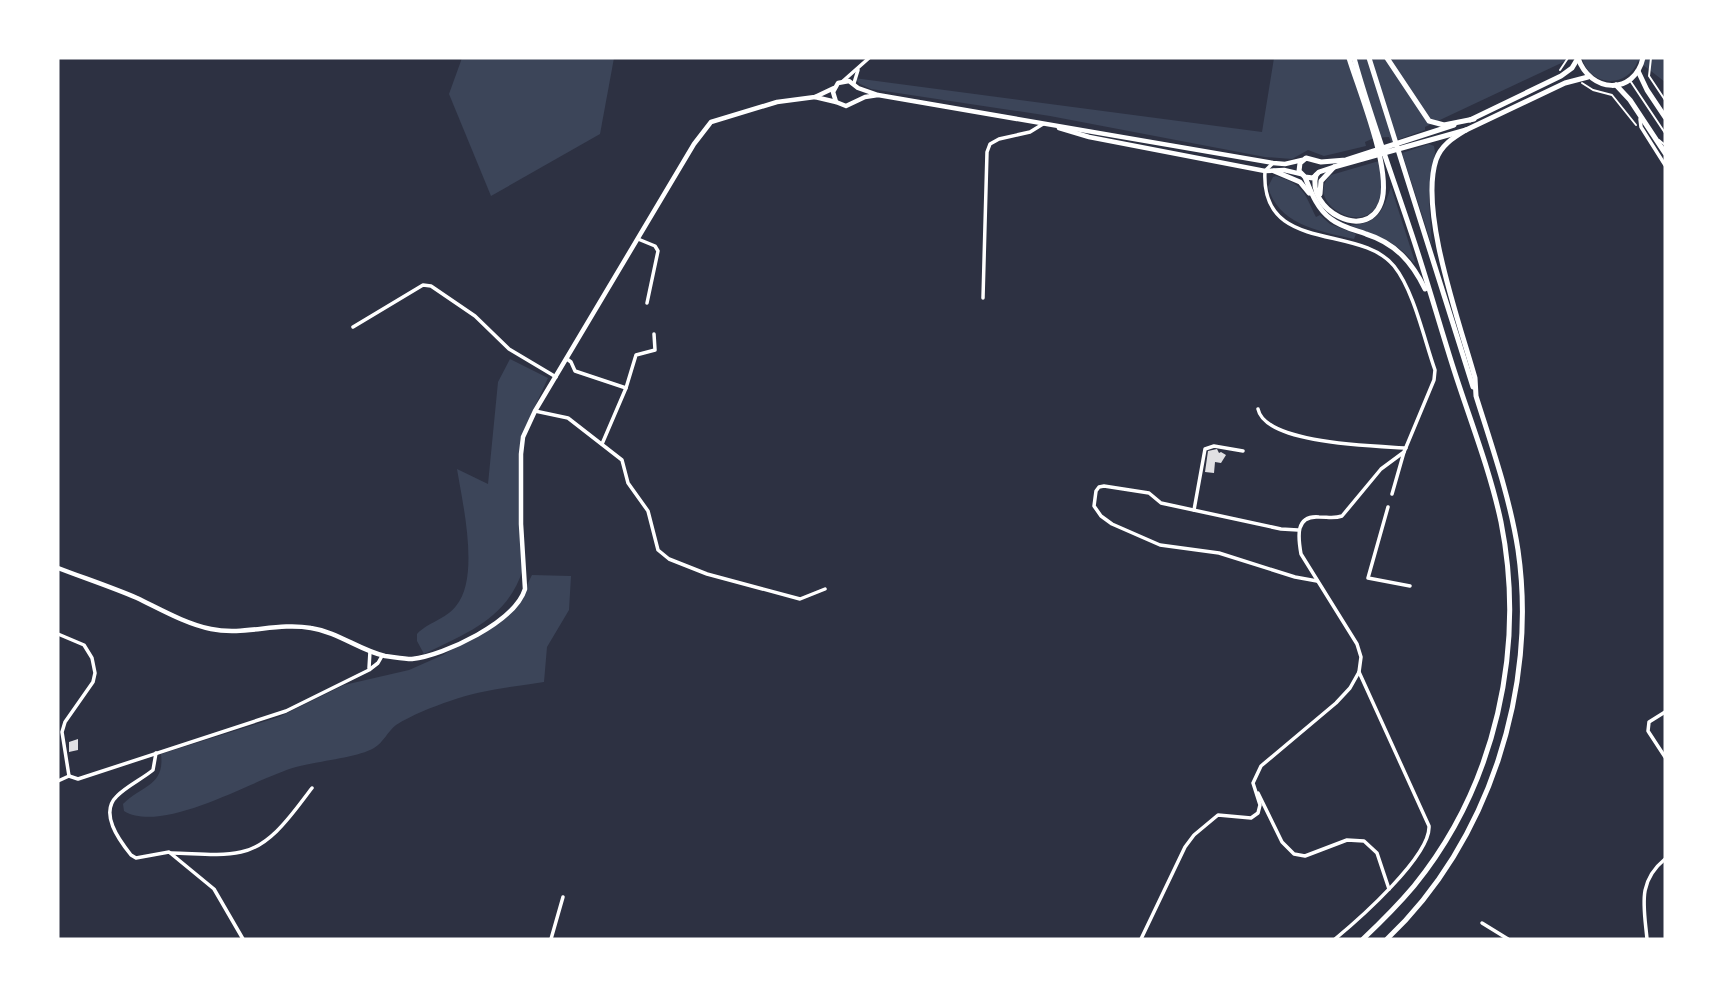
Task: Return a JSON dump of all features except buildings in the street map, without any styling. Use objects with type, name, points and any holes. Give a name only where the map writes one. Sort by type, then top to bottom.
[{"type":"main road","points":[[1314,158],[1319,164],[1315,188],[1328,209],[1344,221],[1362,221],[1379,209],[1385,191],[1382,165],[1349,58]]},
{"type":"main road","points":[[1354,58],[1488,472],[1501,523],[1509,587],[1508,659],[1503,692],[1477,780],[1447,840],[1414,885],[1363,939]]},
{"type":"main road","points":[[1368,58],[1507,499],[1518,552],[1522,610],[1522,638],[1514,701],[1494,772],[1483,800],[1458,848],[1429,892],[1387,939]]},
{"type":"main road","points":[[1387,58],[1429,121],[1426,141]]},
{"type":"main road","points":[[1578,58],[1588,77],[1596,82],[1616,85],[1622,90],[1665,153]]},
{"type":"main road","points":[[1046,124],[1089,137],[1265,171],[1293,171],[1303,176],[1318,174],[1474,119],[1561,76],[1572,68],[1578,58]]},
{"type":"main road","points":[[1616,85],[1630,79],[1638,71],[1643,58]]},
{"type":"main road","points":[[1638,71],[1665,117]]},
{"type":"main road","points":[[1476,396],[1475,378],[1437,240],[1432,182],[1440,152],[1466,130],[1565,83],[1588,77]]},
{"type":"main road","points":[[58,568],[209,629],[233,632],[283,626],[310,627],[383,655],[414,659],[450,647],[492,626],[522,598],[526,583],[521,524],[520,454],[523,436],[694,144],[711,122],[777,102],[814,97],[844,80],[878,95],[1273,163],[1285,164],[1314,158],[1330,162],[1366,157]]},
{"type":"main road","points":[[856,85],[859,95],[856,102]]},
{"type":"main road","points":[[834,88],[836,102]]},
{"type":"main road","points":[[814,97],[846,106],[878,95]]},
{"type":"main road","points":[[1429,121],[1444,125],[1474,119]]},
{"type":"main road","points":[[1414,141],[1426,141],[1466,130]]},
{"type":"main road","points":[[1302,160],[1299,167],[1314,199]]},
{"type":"main road","points":[[1322,200],[1321,181],[1334,167]]},
{"type":"main road","points":[[1274,172],[1300,182],[1332,220],[1381,239],[1406,257],[1420,278],[1434,308]]},
{"type":"street","points":[[844,80],[869,58]]},
{"type":"street","points":[[856,85],[854,76],[859,68]]},
{"type":"street","points":[[1657,104],[1665,108]]},
{"type":"street","points":[[1640,117],[1641,127],[1665,165]]},
{"type":"street","points":[[983,298],[987,152],[990,144],[999,139],[1030,132],[1046,124]]},
{"type":"street","points":[[1273,163],[1265,171],[1266,194],[1281,217],[1303,232],[1355,244],[1393,265],[1403,282],[1435,370],[1431,389],[1405,450],[1392,494]]},
{"type":"street","points":[[638,239],[655,246],[658,251],[647,303]]},
{"type":"street","points":[[353,327],[424,285],[431,286],[475,316],[509,349],[556,377]]},
{"type":"street","points":[[602,444],[626,388],[636,355],[655,350],[654,334]]},
{"type":"street","points":[[567,359],[575,371],[626,388]]},
{"type":"street","points":[[1258,409],[1259,417],[1266,423],[1286,433],[1311,437],[1324,443],[1405,450]]},
{"type":"street","points":[[536,411],[568,418],[622,460],[628,482],[645,503],[659,550],[669,559],[707,574],[800,599],[825,589]]},
{"type":"street","points":[[1194,510],[1205,449],[1214,446],[1243,451]]},
{"type":"street","points":[[1141,939],[1185,847],[1194,835],[1218,815],[1251,818],[1258,813],[1260,806],[1253,783],[1261,766],[1336,703],[1359,672],[1361,657],[1357,644],[1301,554],[1298,530],[1306,519],[1315,516],[1342,516],[1381,469],[1405,450]]},
{"type":"street","points":[[1298,530],[1281,529],[1161,503],[1149,493],[1104,486],[1096,491],[1094,502],[1095,510],[1112,524],[1160,545],[1219,553],[1283,574],[1317,581]]},
{"type":"street","points":[[1388,507],[1368,578],[1410,586]]},
{"type":"street","points":[[58,634],[84,645],[92,658],[95,673],[93,682],[65,722],[62,732],[69,776]]},
{"type":"street","points":[[369,670],[370,651]]},
{"type":"street","points":[[58,781],[69,776],[78,779],[286,711],[369,670],[383,655]]},
{"type":"street","points":[[1335,939],[1410,866],[1427,840],[1429,826],[1359,672]]},
{"type":"street","points":[[1665,712],[1649,722],[1648,731],[1665,757]]},
{"type":"street","points":[[156,753],[153,769],[116,796],[111,806],[110,819],[131,855],[136,858],[169,852],[243,852],[276,831],[312,788]]},
{"type":"street","points":[[1253,783],[1282,842],[1290,851],[1305,856],[1347,840],[1364,841],[1377,853],[1389,889]]},
{"type":"street","points":[[169,852],[214,889],[243,939]]},
{"type":"street","points":[[1647,939],[1644,893],[1649,875],[1665,859]]},
{"type":"street","points":[[551,939],[563,897]]},
{"type":"street","points":[[1482,923],[1507,939]]},
{"type":"lane","points":[[1630,79],[1665,134]]},
{"type":"lane","points":[[1651,132],[1665,145]]},
{"type":"path","points":[[1560,73],[1568,58]]},
{"type":"path","points":[[1651,58],[1649,76],[1665,100]]},
{"type":"path","points":[[1574,83],[1581,82],[1593,90],[1612,95],[1634,124],[1641,127]]},
{"type":"shaded area","points":[[462,58],[614,58],[600,134],[491,196],[449,94]]},
{"type":"shaded area","points":[[1274,58],[1572,58],[1425,127],[1425,130],[1391,142],[1389,137],[1374,138],[1365,142],[1366,146],[1324,156],[1308,150],[1292,159],[1265,157],[1050,116],[871,89],[854,78],[1262,132]]},
{"type":"shaded area","points":[[1582,58],[1665,58],[1665,82],[1638,61],[1633,70],[1618,80],[1600,79],[1586,68]]},
{"type":"shaded area","points":[[1429,144],[1434,146],[1435,152],[1429,200],[1432,246],[1402,153]]},
{"type":"shaded area","points":[[1379,161],[1381,191],[1375,209],[1363,216],[1349,216],[1336,210],[1326,200],[1324,188],[1331,175]]},
{"type":"shaded area","points":[[1276,176],[1293,183],[1302,191],[1316,217],[1320,215],[1330,224],[1356,234],[1354,239],[1303,225],[1281,210],[1268,187]]},
{"type":"shaded area","points":[[1391,187],[1414,263],[1392,243],[1350,225],[1374,219],[1382,209]]},
{"type":"shaded area","points":[[510,359],[548,378],[520,439],[523,569],[516,586],[496,612],[470,631],[424,654],[417,641],[417,634],[452,611],[463,594],[467,578],[468,540],[457,469],[488,484],[498,382]]},
{"type":"shaded area","points":[[532,575],[571,576],[569,610],[547,647],[544,682],[484,691],[443,703],[396,725],[377,746],[367,751],[296,767],[185,811],[162,816],[141,816],[124,811],[123,804],[156,779],[161,765],[161,754],[279,717],[344,685],[409,670],[443,655],[500,618],[522,595]]}]
